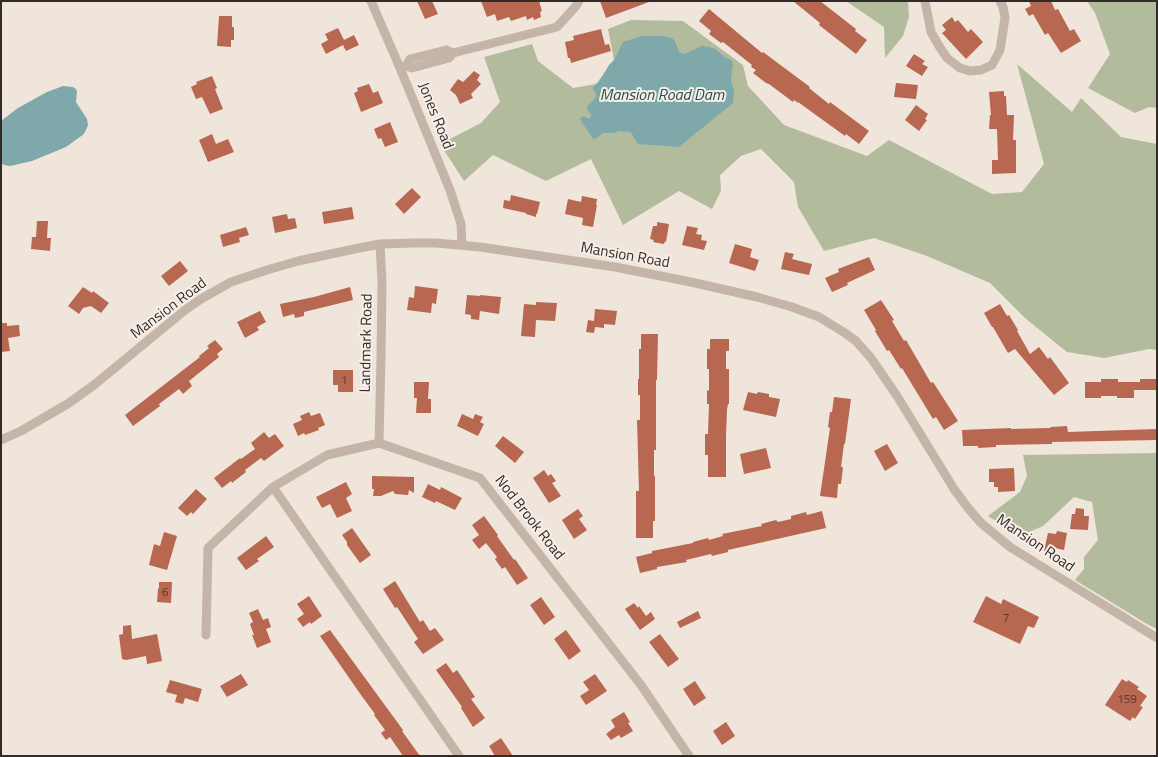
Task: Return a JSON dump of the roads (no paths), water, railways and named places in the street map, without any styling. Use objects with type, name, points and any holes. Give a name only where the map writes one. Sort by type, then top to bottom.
[{"type":"street","name":"Jones Road","points":[[371,1],[403,67],[450,190],[461,224],[462,245]]},
{"type":"street","points":[[403,67],[410,59],[446,50],[453,53],[557,27],[579,1]]},
{"type":"street","points":[[925,1],[931,32],[939,46],[947,58],[960,68],[970,71],[981,70],[992,65],[1000,50],[1005,18],[1000,1]]},
{"type":"street","name":"Mansion Road","points":[[1,440],[21,431],[69,403],[109,373],[185,310],[219,288],[266,270],[380,244],[436,243],[462,245],[596,264],[757,297],[792,306],[835,325],[856,341],[871,358],[897,396],[954,489],[980,523],[1010,547],[1157,638]]},
{"type":"street","name":"Landmark Road","points":[[379,443],[382,281],[380,244]]},
{"type":"street","points":[[206,634],[208,548],[273,487],[327,454],[379,443]]},
{"type":"street","name":"Nod Brook Road","points":[[379,443],[480,478],[641,685],[689,756]]},
{"type":"street","points":[[273,487],[459,756]]},
{"type":"water","name":"Mansion Road Dam","points":[[642,36],[672,38],[679,52],[685,54],[702,46],[716,49],[733,63],[731,80],[734,91],[733,103],[679,147],[638,144],[632,134],[620,131],[603,133],[593,139],[580,119],[582,116],[590,119],[591,115],[587,109],[588,105],[596,97],[593,87],[599,82],[614,60],[623,42]]},
{"type":"water","points":[[63,86],[76,89],[76,102],[87,119],[88,125],[84,134],[66,147],[32,161],[10,166],[1,163],[1,121],[18,108],[47,92]]}]
